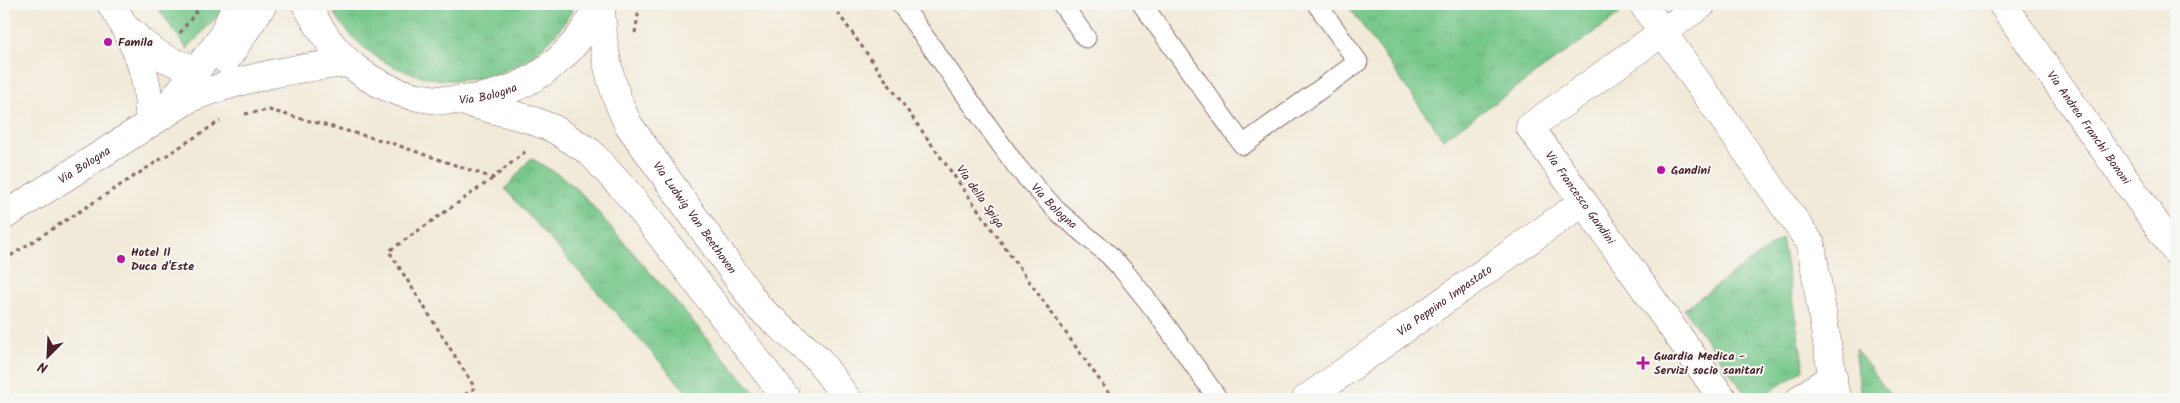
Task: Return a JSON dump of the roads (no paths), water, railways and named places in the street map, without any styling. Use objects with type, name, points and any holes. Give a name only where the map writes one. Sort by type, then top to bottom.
[{"type":"street","points":[[155,120],[221,39],[237,4]]},
{"type":"street","name":"Via Bologna","points":[[190,98],[230,56],[263,4]]},
{"type":"street","name":"Via Bologna","points":[[306,4],[319,29],[350,63],[368,77],[395,91],[428,99],[461,101],[507,92],[536,78],[574,44],[600,4]]},
{"type":"street","name":"Via Ludwig Van Beethoven","points":[[600,4],[608,70],[614,94],[628,124],[759,308],[818,359],[847,399]]},
{"type":"street","points":[[1643,4],[1812,244],[1834,388],[1800,399]]},
{"type":"street","name":"Via Francesco Gandini","points":[[1702,4],[1530,127],[1723,399]]},
{"type":"street","name":"Via Andrea Franchi Bononi","points":[[2002,4],[2171,235]]},
{"type":"street","points":[[118,15],[144,46],[156,55],[197,70]]},
{"type":"street","points":[[118,15],[143,67],[155,120]]},
{"type":"street","name":"Via Bologna","points":[[4,216],[190,98],[221,86],[265,75],[308,67],[350,63]]},
{"type":"street","points":[[461,101],[530,119],[554,130],[590,152],[630,197],[787,399]]},
{"type":"street","name":"Via Peppino Impastato","points":[[1306,399],[1584,202]]},
{"type":"lane","name":"Via Bologna","points":[[900,4],[1017,167],[1057,211],[1109,255],[1123,270],[1155,310],[1218,399]]},
{"type":"lane","points":[[1062,4],[1086,38]]},
{"type":"lane","points":[[1142,4],[1243,145],[1358,62],[1317,4]]},
{"type":"place","name":"Famila","points":[[108,42]]},
{"type":"place","name":"Gandini","points":[[1661,170]]},
{"type":"place","name":"Hotel Il Duca d'Este","points":[[121,259]]},
{"type":"place","name":"Guardia Medica - Servizi socio sanitari","points":[[1643,363]]}]
